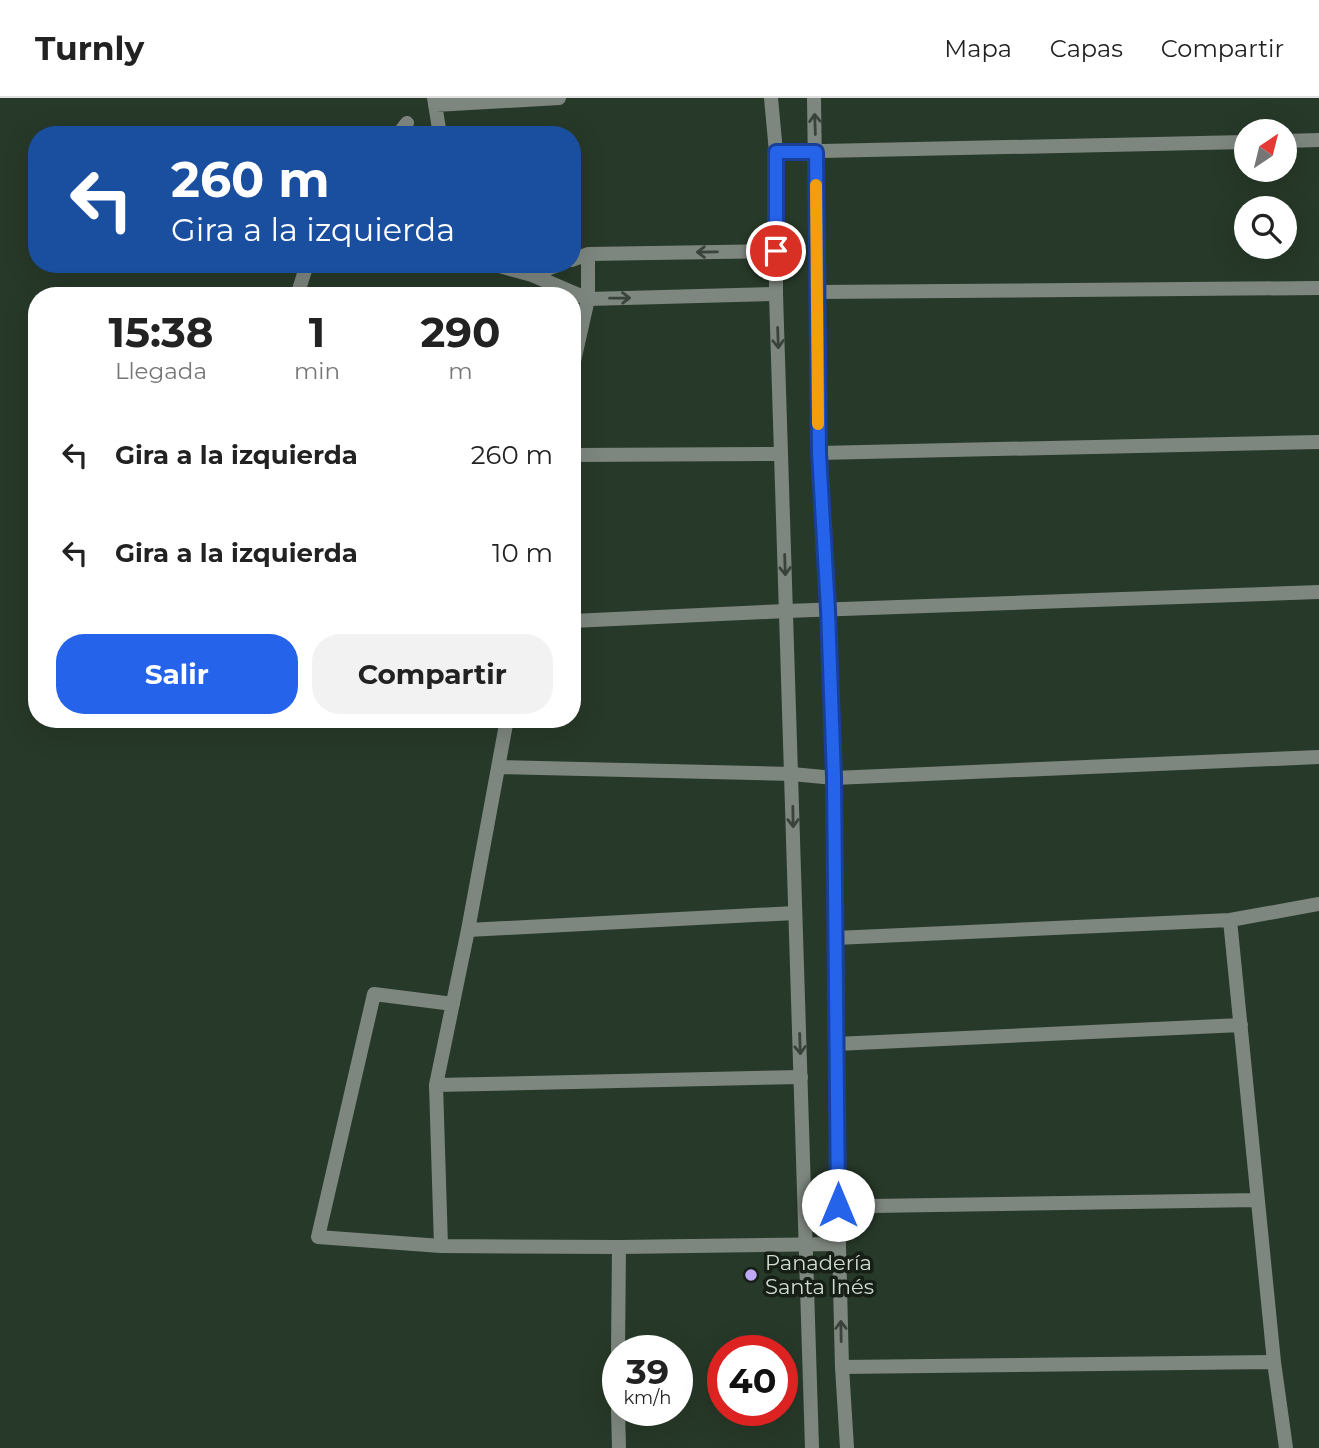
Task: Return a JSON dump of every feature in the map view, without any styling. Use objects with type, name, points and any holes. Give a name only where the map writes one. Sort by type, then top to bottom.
[{"type":"street","points":[[439,126],[435,102],[559,98]]},
{"type":"street","points":[[771,98],[776,152],[776,295],[812,1448]]},
{"type":"street","points":[[814,98],[819,453],[834,778],[838,1205],[847,1448]]},
{"type":"street","points":[[1297,141],[1319,140]]},
{"type":"street","points":[[776,152],[1234,142]]},
{"type":"street","points":[[581,257],[588,254],[776,251]]},
{"type":"street","points":[[581,330],[588,299],[588,254]]},
{"type":"street","points":[[526,273],[560,287]]},
{"type":"street","points":[[533,275],[538,273]]},
{"type":"street","points":[[816,292],[1319,288]]},
{"type":"street","points":[[581,296],[588,299],[776,295]]},
{"type":"street","points":[[819,453],[1319,442]]},
{"type":"street","points":[[581,455],[781,454]]},
{"type":"street","points":[[581,621],[1319,592]]},
{"type":"street","points":[[441,1246],[436,1085],[506,728]]},
{"type":"street","points":[[499,767],[792,774],[834,778],[1319,757]]},
{"type":"street","points":[[835,938],[1230,920],[1319,904]]},
{"type":"street","points":[[468,930],[796,913]]},
{"type":"street","points":[[1230,920],[1274,1363],[1286,1448]]},
{"type":"street","points":[[453,1004],[374,994],[318,1237],[441,1246],[839,1244]]},
{"type":"street","points":[[836,1044],[1241,1026]]},
{"type":"street","points":[[436,1085],[801,1077]]},
{"type":"street","points":[[805,1207],[1258,1200]]},
{"type":"street","points":[[618,1335],[619,1247]]},
{"type":"street","points":[[842,1367],[1274,1363]]},
{"type":"street","points":[[618,1426],[619,1448]]},
{"type":"slow traffic","points":[[816,185],[818,424]]},
{"type":"place","name":"Panadería Santa Inés","points":[[751,1275]]},
{"type":"route","points":[[776,251],[776,152],[816,152],[819,453],[834,778],[838,1205]]}]
